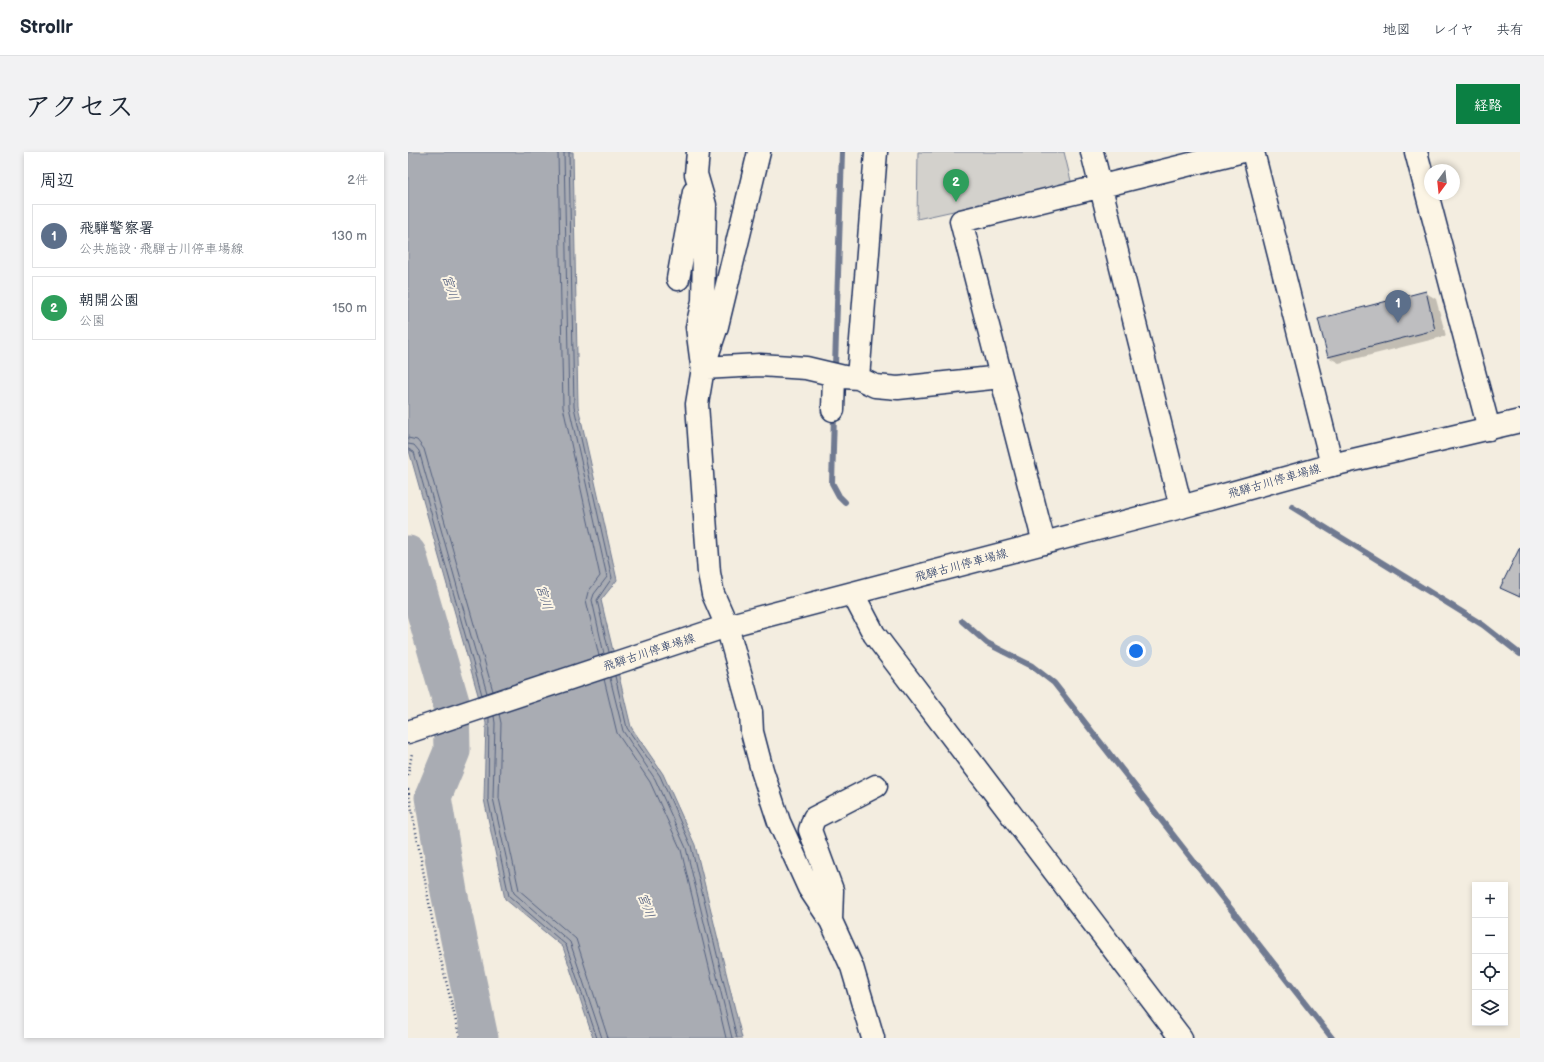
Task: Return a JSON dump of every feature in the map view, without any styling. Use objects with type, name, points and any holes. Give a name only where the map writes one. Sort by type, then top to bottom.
[{"type":"street","points":[[678,279],[693,202],[698,152]]},
{"type":"street","points":[[759,152],[717,326],[703,368],[697,404],[709,573],[719,629],[751,712],[752,732],[762,770],[779,822],[809,888],[831,922],[852,967],[873,1038]]},
{"type":"street","points":[[858,378],[876,152]]},
{"type":"street","points":[[1092,152],[1181,507]]},
{"type":"street","points":[[1044,543],[961,221],[1239,152]]},
{"type":"street","points":[[1253,152],[1332,465]]},
{"type":"street","points":[[1416,152],[1489,428]]},
{"type":"street","points":[[696,174],[705,205],[703,301],[697,327],[703,368]]},
{"type":"street","points":[[703,368],[760,364],[806,368],[834,375],[858,378],[875,386],[898,388],[1001,377]]},
{"type":"street","points":[[833,410],[834,375]]},
{"type":"street","name":"飛騨古川停車場線","points":[[414,730],[719,629],[1181,507],[1332,465],[1520,421]]},
{"type":"street","points":[[853,594],[874,634],[1182,1038]]},
{"type":"street","points":[[831,922],[832,890],[810,830],[814,818],[876,786]]},
{"type":"path","points":[[408,789],[436,940],[460,1038]]},
{"type":"shaded area","points":[[918,152],[1064,152],[1072,185],[917,219]]},
{"type":"water","name":"宮川","points":[[408,152],[573,152],[578,406],[617,580],[601,600],[631,727],[663,774],[695,845],[742,1038],[593,1038],[563,947],[505,899],[484,799],[486,723],[408,447]]},
{"type":"building","points":[[1426,291],[1435,330],[1328,357],[1318,319]]},
{"type":"building","points":[[1520,547],[1520,597],[1500,588]]},
{"type":"waterway","points":[[835,366],[842,152]]},
{"type":"waterway","points":[[834,415],[832,483],[839,496],[845,502]]},
{"type":"waterway","points":[[1292,507],[1483,625],[1520,654]]},
{"type":"waterway","points":[[408,554],[451,702],[452,751],[433,797],[449,892],[480,1038]]},
{"type":"waterway","points":[[962,621],[987,643],[1032,666],[1054,683],[1332,1038]]},
{"type":"place","name":"朝開公園","points":[[956,202]]},
{"type":"place","name":"飛騨警察署","points":[[1398,323]]}]
